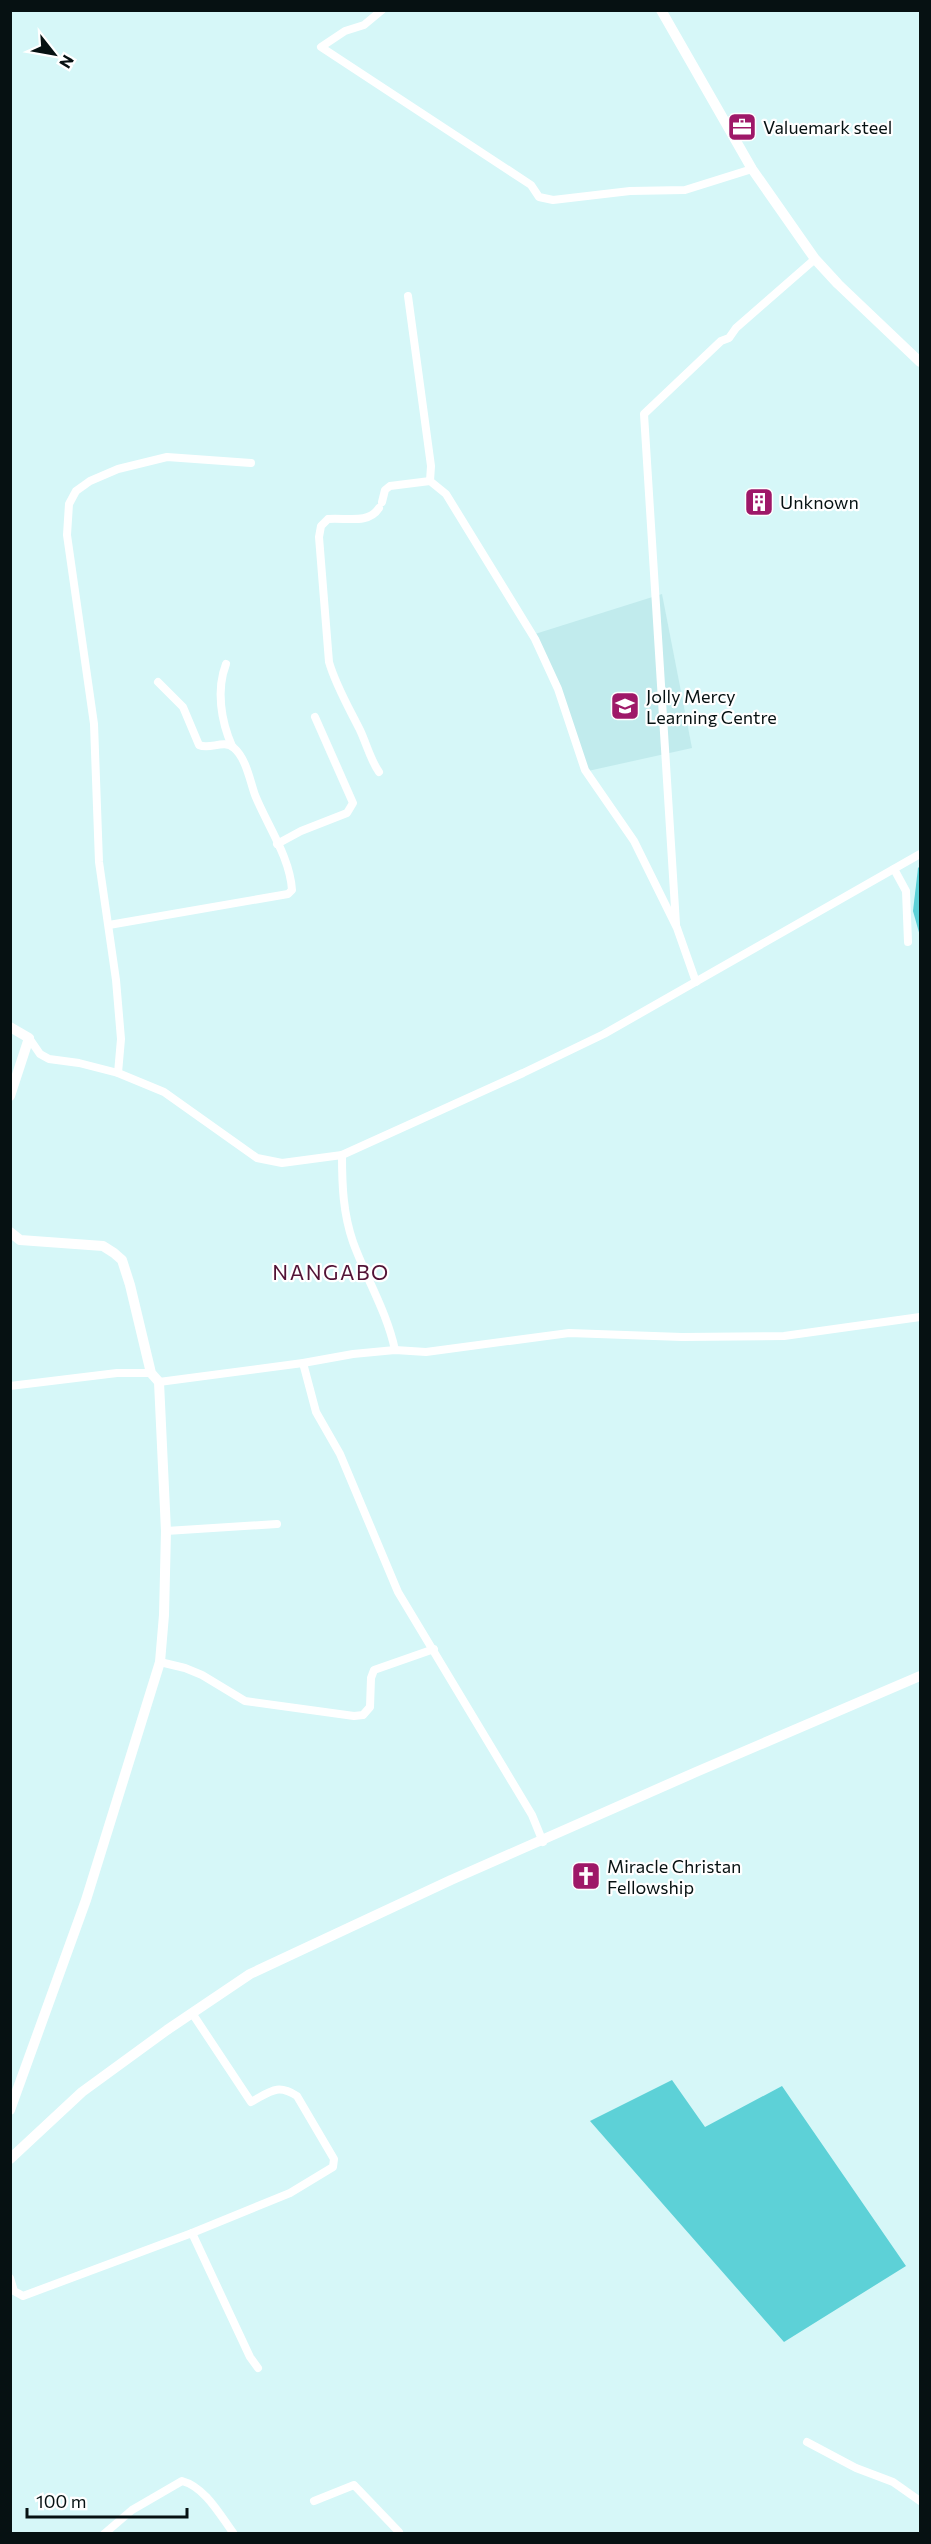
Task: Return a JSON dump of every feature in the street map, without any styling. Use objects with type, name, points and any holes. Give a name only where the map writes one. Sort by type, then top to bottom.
[{"type":"street","points":[[382,10],[364,25],[345,31],[321,47],[531,185],[539,197],[554,200],[636,190],[685,190],[752,169]]},
{"type":"street","points":[[666,12],[752,169],[815,259],[838,284],[921,362]]},
{"type":"street","points":[[677,928],[644,414],[722,341],[729,338],[736,328],[815,259]]},
{"type":"street","points":[[408,296],[431,466],[430,482]]},
{"type":"street","points":[[118,1072],[121,1039],[109,925],[99,862],[94,724],[67,535],[69,504],[76,491],[90,481],[142,462],[167,457],[251,463]]},
{"type":"street","points":[[379,772],[371,760],[361,732],[334,679],[329,662],[319,537],[321,526],[328,519],[366,518],[376,513],[385,490],[390,486],[430,482],[446,494],[536,639],[558,689],[585,770],[634,842],[677,928],[696,982]]},
{"type":"street","points":[[109,925],[288,894],[292,890],[291,880],[277,844],[242,758],[232,746],[223,720],[221,678],[225,664]]},
{"type":"street","points":[[158,682],[183,707],[199,745],[205,747],[227,744],[232,746]]},
{"type":"street","points":[[277,844],[301,831],[347,813],[353,803],[315,717]]},
{"type":"street","points":[[10,1027],[28,1038],[40,1054],[49,1059],[118,1072],[164,1092],[266,1162],[282,1163],[342,1155],[604,1034],[921,854]]},
{"type":"street","points":[[894,869],[906,891],[909,910],[908,942]]},
{"type":"street","points":[[10,1096],[28,1038]]},
{"type":"street","points":[[342,1155],[342,1192],[346,1216],[354,1242],[388,1325],[395,1350]]},
{"type":"street","points":[[10,1232],[20,1240],[103,1246],[122,1260],[155,1378],[166,1531],[164,1615],[160,1662],[86,1900],[10,2110]]},
{"type":"street","points":[[10,1386],[117,1373],[155,1378],[303,1363],[395,1350],[426,1352],[569,1334],[682,1337],[784,1336],[921,1317]]},
{"type":"street","points":[[303,1363],[316,1412],[340,1454],[398,1592],[532,1815],[543,1842]]},
{"type":"street","points":[[166,1531],[277,1524]]},
{"type":"street","points":[[160,1662],[202,1675],[245,1701],[354,1716],[363,1715],[370,1707],[371,1678],[374,1670],[434,1649]]},
{"type":"street","points":[[10,2159],[81,2092],[250,1974],[451,1880],[921,1676]]},
{"type":"street","points":[[10,2278],[15,2291],[23,2296],[192,2233],[290,2193],[333,2167],[334,2159],[297,2096],[287,2090],[277,2088],[251,2102],[192,2013]]},
{"type":"street","points":[[192,2233],[250,2357],[258,2368]]},
{"type":"street","points":[[807,2442],[856,2468],[893,2482],[921,2501]]},
{"type":"street","points":[[104,2534],[132,2510],[182,2481],[198,2490],[209,2500],[234,2534]]},
{"type":"street","points":[[314,2501],[354,2485],[399,2533]]},
{"type":"shaded area","name":"Jolly Mercy Learning Centre","points":[[662,594],[692,748],[588,771],[535,634]]},
{"type":"shaded area","points":[[920,866],[920,936],[913,911]]},
{"type":"shaded area","points":[[672,2080],[705,2127],[782,2086],[906,2266],[784,2342],[590,2121]]},
{"type":"place","name":"Valuemark steel","points":[[742,127]]},
{"type":"place","name":"Unknown","points":[[759,502]]},
{"type":"place","name":"Jolly Mercy Learning Centre","points":[[625,706]]},
{"type":"place","name":"Miracle Christan Fellowship","points":[[586,1876]]},
{"type":"district","name":"NANGABO","points":[[331,1271]]}]
